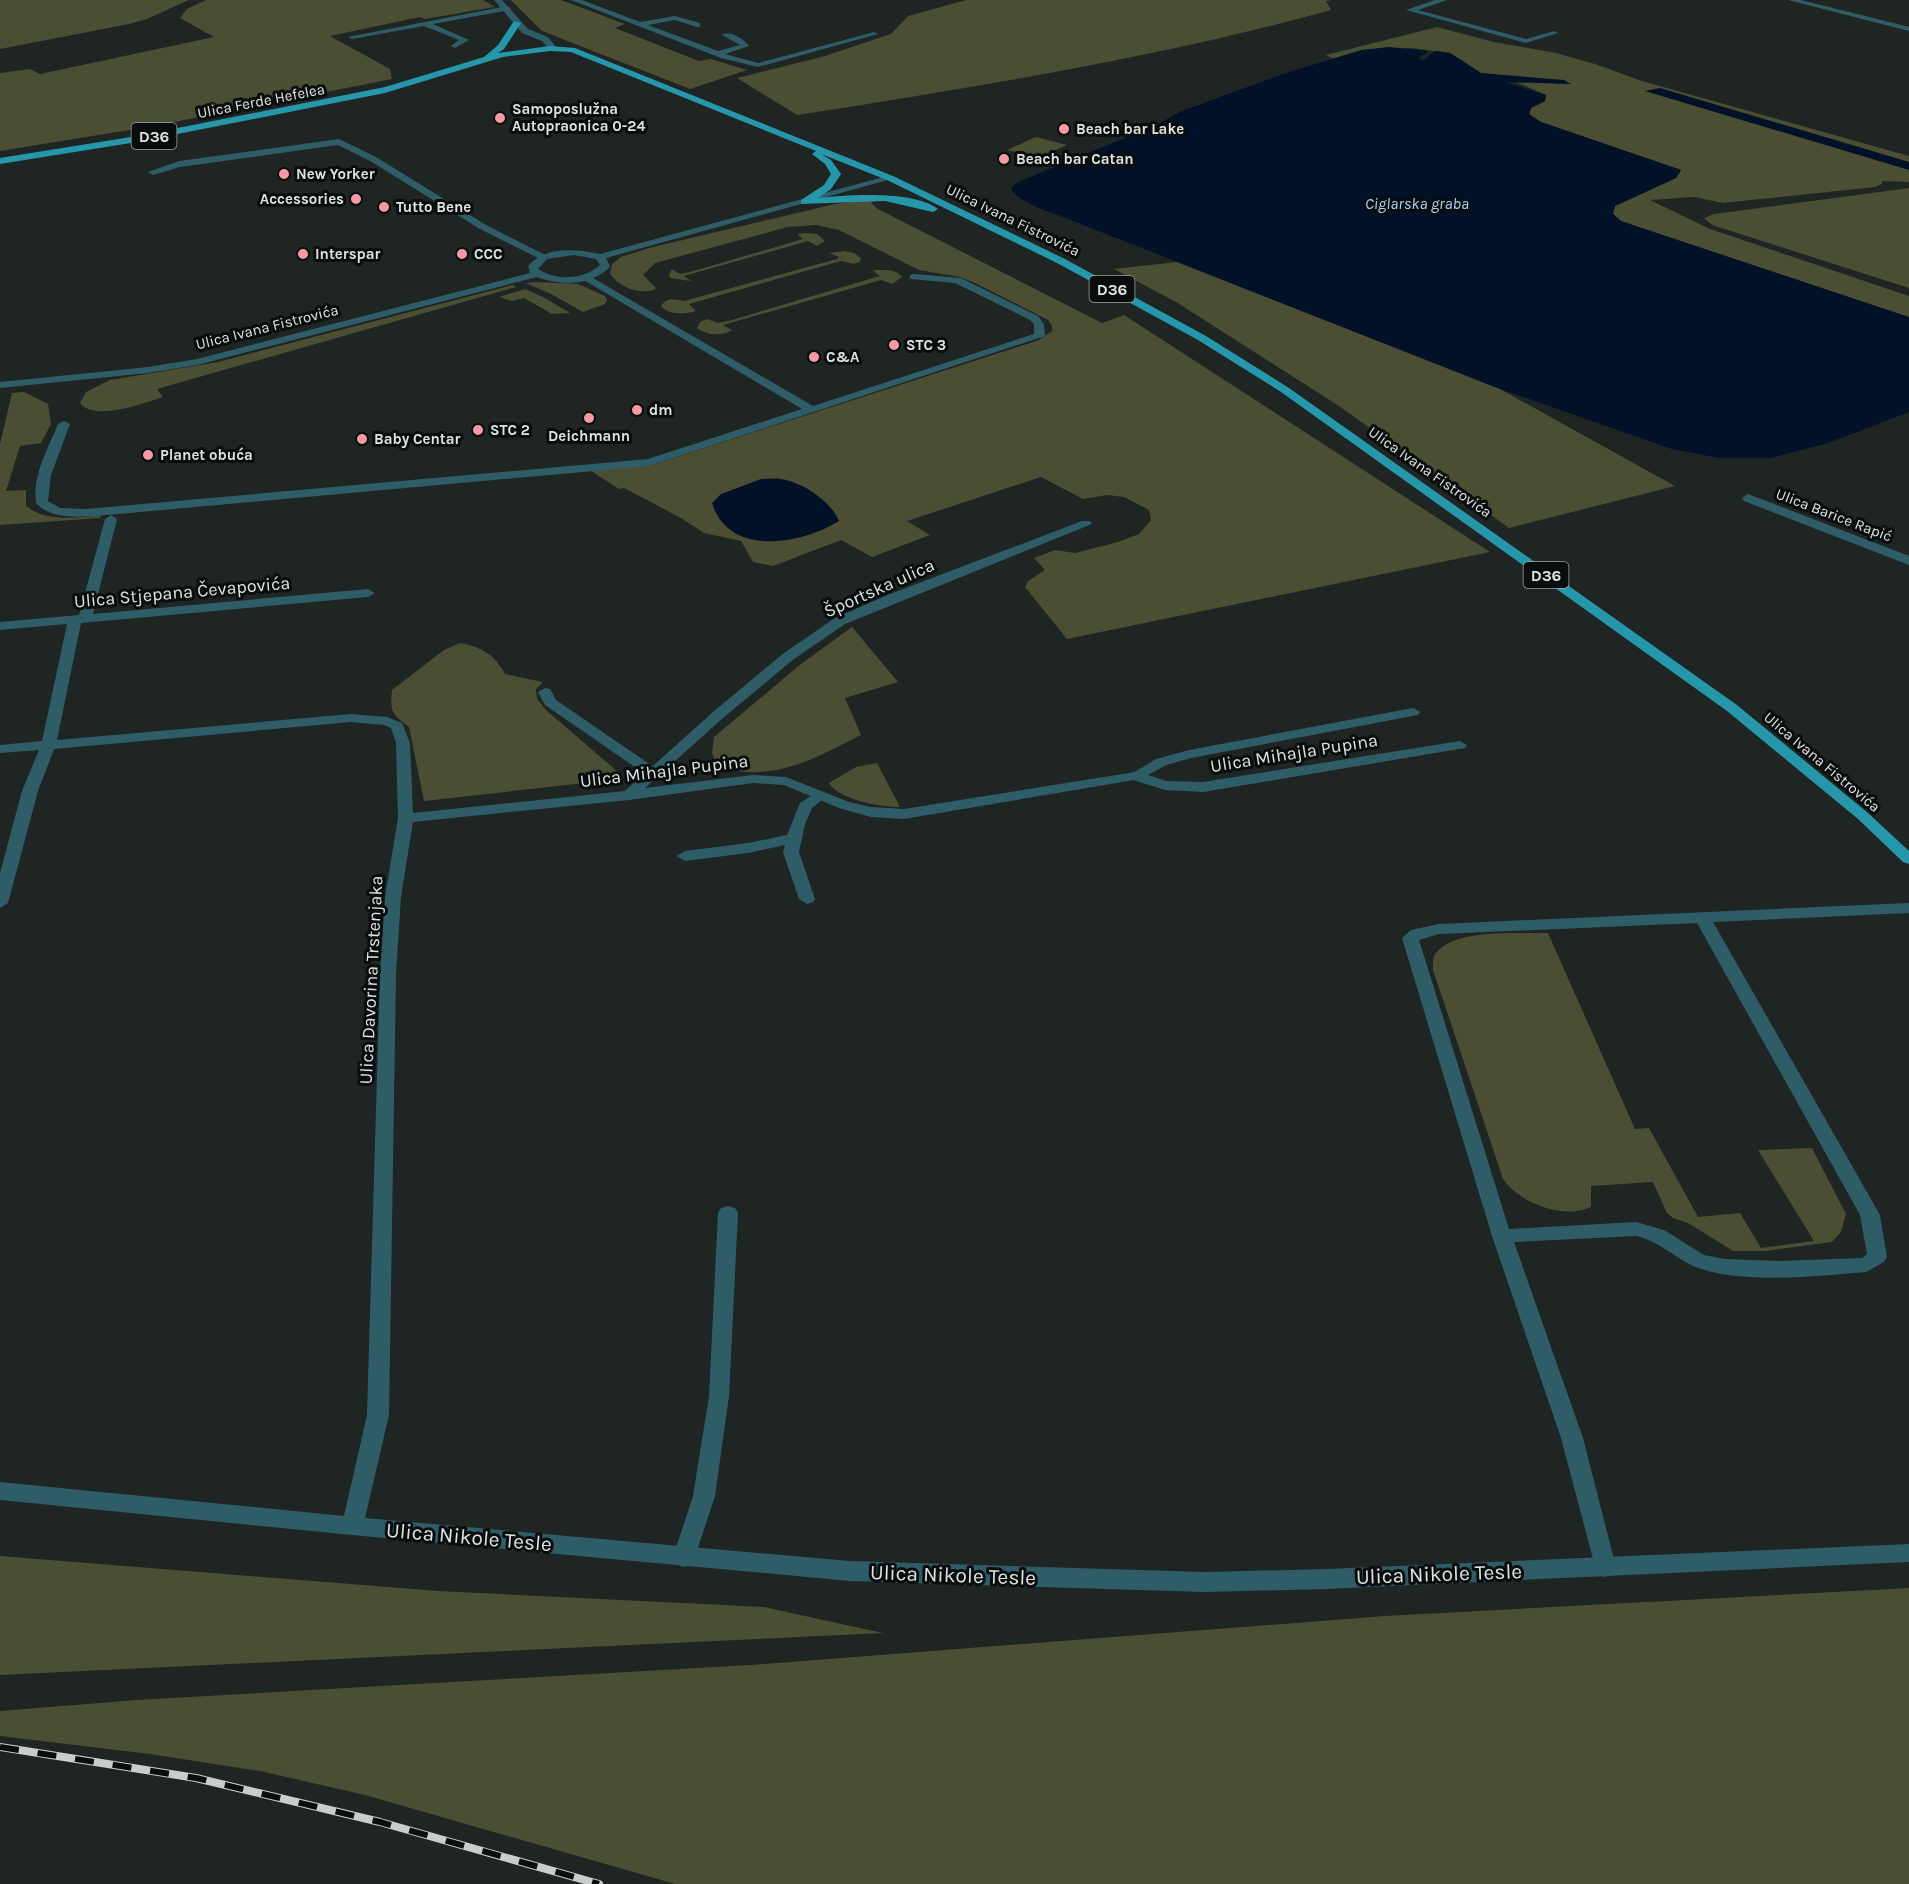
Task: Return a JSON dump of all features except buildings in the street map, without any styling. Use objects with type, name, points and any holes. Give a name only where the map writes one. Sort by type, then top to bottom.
[{"type":"main road","points":[[479,62],[498,50],[517,23]]},
{"type":"main road","name":"D36","points":[[554,48],[534,59],[567,58],[604,64]]},
{"type":"main road","name":"Ulica Ferde Hefelea","points":[[385,90],[479,62],[529,50],[554,48]]},
{"type":"main road","name":"Ulica Ivana Fistrovića","points":[[554,48],[580,52],[604,64],[890,178],[992,226],[1202,338],[1286,390],[1732,708],[1838,795],[1909,859]]},
{"type":"main road","name":"Ulica Ferde Hefelea","points":[[0,161],[137,139],[468,74]]},
{"type":"main road","points":[[801,143],[828,162],[836,174],[828,187],[804,202]]},
{"type":"main road","points":[[804,202],[850,197],[889,198],[912,201],[953,217],[992,226]]},
{"type":"street","name":"Ulica Ivana Fistrovića","points":[[498,0],[525,31],[550,42],[554,48]]},
{"type":"street","points":[[575,0],[721,55],[745,46],[741,41],[726,34]]},
{"type":"street","points":[[1443,0],[1410,10],[1524,40],[1554,33]]},
{"type":"street","points":[[1792,0],[1909,29]]},
{"type":"street","points":[[352,38],[507,8]]},
{"type":"street","points":[[639,24],[675,18],[697,25]]},
{"type":"street","points":[[424,23],[465,40],[455,46]]},
{"type":"street","points":[[721,55],[720,58],[739,67],[749,68],[874,34]]},
{"type":"street","points":[[153,172],[179,164],[339,142],[373,159],[491,232],[544,257]]},
{"type":"street","points":[[600,257],[605,263],[603,269],[586,277],[559,279],[537,274],[533,270],[533,266],[544,257],[574,252],[600,257],[890,178]]},
{"type":"street","name":"Ulica Ivana Fistrovića","points":[[0,386],[148,370],[197,362],[537,274]]},
{"type":"street","points":[[586,277],[812,410]]},
{"type":"street","points":[[64,424],[44,477],[41,498],[47,507],[87,512],[649,462],[1040,336],[1040,324],[1034,318],[957,280],[914,278]]},
{"type":"street","name":"Ulica Barice Rapić","points":[[1748,498],[1909,561]]},
{"type":"street","points":[[0,903],[30,791],[49,744],[80,619],[111,519]]},
{"type":"street","name":"Športska ulica","points":[[628,795],[718,714],[789,656],[840,621],[890,599],[1086,524]]},
{"type":"street","name":"Ulica Stjepana Čevapovića","points":[[0,626],[368,593]]},
{"type":"street","points":[[544,692],[550,702],[652,774]]},
{"type":"street","name":"Ulica Mihajla Pupina","points":[[406,818],[628,795],[753,779],[786,781],[819,796],[871,812],[904,814],[1135,776],[1161,762],[1189,754],[1413,712]]},
{"type":"street","name":"Ulica Davorina Trstenjaka","points":[[0,750],[351,718],[387,721],[397,726],[403,743],[406,818],[393,897],[388,974],[378,1415],[369,1461],[351,1526]]},
{"type":"street","name":"Ulica Mihajla Pupina","points":[[1135,776],[1165,785],[1203,787],[1460,746]]},
{"type":"street","points":[[807,899],[791,852],[797,824],[805,806],[819,796]]},
{"type":"street","points":[[685,856],[748,848],[794,838]]},
{"type":"street","points":[[1605,1567],[1572,1438],[1502,1236],[1410,938],[1417,934],[1439,930],[1909,908]]},
{"type":"street","points":[[1502,1236],[1652,1230],[1665,1237],[1687,1257],[1707,1264],[1731,1268],[1866,1265],[1877,1257],[1870,1215],[1703,918]]},
{"type":"street","points":[[684,1557],[704,1496],[720,1396],[721,1316],[728,1213]]},
{"type":"street","name":"Ulica Nikole Tesle","points":[[0,1491],[351,1526],[850,1571],[1205,1582],[1909,1553]]},
{"type":"green space","points":[[0,0],[189,0],[147,19],[129,24],[0,49]]},
{"type":"green space","points":[[206,0],[483,0],[495,7],[425,19],[420,17],[330,36],[390,69],[392,79],[154,126],[0,151],[0,73],[30,69],[40,74],[214,37],[180,18],[187,9]]},
{"type":"green space","points":[[511,0],[561,0],[625,24],[615,28],[699,61],[711,59],[747,70],[690,89],[542,31]]},
{"type":"green space","points":[[966,0],[1333,0],[1326,1],[1331,10],[1199,43],[1066,70],[797,115],[737,78],[825,56],[891,34],[908,16]]},
{"type":"green space","points":[[1437,27],[1494,42],[1556,53],[1642,81],[1909,156],[1909,182],[1882,181],[1882,184],[1875,187],[1723,203],[1694,197],[1650,200],[1710,229],[1909,296],[1909,324],[1621,221],[1613,214],[1615,206],[1676,178],[1681,170],[1541,122],[1529,115],[1531,108],[1545,101],[1546,95],[1511,80],[1570,84],[1481,73],[1450,53],[1411,48],[1364,50],[1333,59],[1326,55]]},
{"type":"green space","points":[[1036,137],[1067,145],[1038,158],[1007,150]]},
{"type":"green space","points":[[1909,188],[1909,288],[1712,225],[1704,218],[1714,214]]},
{"type":"green space","points":[[873,201],[871,203],[878,209],[1102,323],[1124,315],[1490,552],[1067,639],[1025,587],[1028,581],[1045,570],[1034,558],[1055,550],[1075,553],[1139,534],[1151,520],[1149,510],[1124,497],[1107,495],[1083,499],[1041,477],[907,521],[930,535],[872,557],[841,540],[773,566],[753,562],[741,541],[704,533],[624,488],[619,489],[591,471],[652,465],[1039,340],[1052,331],[1048,320],[975,283],[960,277],[919,270],[839,230],[816,225],[788,227],[655,263],[643,275],[656,288],[654,290],[630,289],[610,274],[612,264],[621,257],[649,248],[835,204]]},
{"type":"green space","points":[[797,234],[817,234],[825,241],[817,246],[808,241],[684,276],[691,281],[670,278],[669,274],[672,269],[680,274],[690,272],[803,239]]},
{"type":"green space","points":[[845,251],[861,258],[860,262],[854,264],[841,261],[689,304],[696,311],[692,312],[673,313],[661,306],[668,300],[684,301],[837,259],[839,257],[829,253]]},
{"type":"green space","points":[[1177,262],[1500,389],[1675,486],[1509,528],[1339,406],[1176,302],[1114,269]]},
{"type":"green space","points":[[873,271],[894,271],[902,277],[892,284],[881,280],[723,325],[732,330],[724,334],[710,334],[697,328],[700,322],[707,319],[718,323],[732,320],[880,276]]},
{"type":"green space","points":[[526,283],[578,284],[605,296],[607,300],[605,304],[583,312]]},
{"type":"green space","points":[[513,285],[516,287],[157,389],[163,397],[133,407],[96,411],[80,403],[86,392],[110,380],[218,362]]},
{"type":"green space","points":[[525,289],[570,313],[552,314],[524,298],[512,301],[499,297]]},
{"type":"green space","points":[[24,392],[48,404],[51,424],[41,443],[20,446],[6,491],[26,490],[26,506],[43,515],[62,518],[101,515],[100,518],[0,525],[0,444],[12,393]]},
{"type":"green space","points":[[852,627],[898,682],[845,698],[861,735],[809,760],[774,770],[737,771],[717,766],[712,753],[714,737],[801,664]]},
{"type":"green space","points":[[460,643],[487,653],[505,674],[543,682],[536,689],[537,699],[546,710],[618,772],[594,782],[424,801],[409,727],[393,712],[392,690],[444,650]]},
{"type":"green space","points":[[877,763],[900,807],[871,804],[851,798],[834,789],[829,783],[856,767]]},
{"type":"green space","points":[[1548,933],[1635,1129],[1649,1128],[1698,1217],[1740,1213],[1761,1248],[1814,1241],[1758,1150],[1812,1148],[1846,1214],[1841,1232],[1832,1242],[1766,1251],[1733,1251],[1688,1223],[1673,1218],[1667,1213],[1653,1182],[1591,1186],[1591,1207],[1580,1211],[1543,1207],[1510,1188],[1503,1179],[1433,970],[1433,960],[1437,952],[1446,944],[1459,939],[1489,934]]},
{"type":"green space","points":[[0,1556],[438,1591],[764,1607],[883,1633],[0,1675]]},
{"type":"green space","points":[[1909,1588],[1909,1884],[675,1884],[365,1795],[260,1771],[150,1754],[0,1736],[0,1711],[137,1700],[751,1665],[1385,1616]]},
{"type":"water","name":"Ciglarska graba","points":[[1389,47],[1428,51],[1418,59],[1423,60],[1436,51],[1450,53],[1481,73],[1564,80],[1571,84],[1505,82],[1546,95],[1545,101],[1531,108],[1529,114],[1541,122],[1681,170],[1676,178],[1615,206],[1613,214],[1621,221],[1909,317],[1909,412],[1828,443],[1770,458],[1719,458],[1672,449],[1500,389],[1042,209],[1026,202],[1011,188],[1018,182],[1154,126],[1182,111],[1283,74],[1361,50]]},
{"type":"water","points":[[1660,88],[1909,162],[1909,170],[1645,91]]},
{"type":"water","points":[[761,479],[781,479],[806,488],[830,506],[839,521],[806,536],[787,540],[750,539],[734,532],[721,521],[712,503],[721,494]]},
{"type":"railway","points":[[0,1747],[196,1778],[380,1822],[599,1884]]},
{"type":"place","name":"Samoposlužna Autopraonica 0-24","points":[[500,118]]},
{"type":"place","name":"Beach bar Lake","points":[[1064,129]]},
{"type":"place","name":"Beach bar Catan","points":[[1004,159]]},
{"type":"place","name":"New Yorker","points":[[284,174]]},
{"type":"place","name":"Accessories","points":[[356,199]]},
{"type":"place","name":"Tutto Bene","points":[[384,207]]},
{"type":"place","name":"Interspar","points":[[303,254]]},
{"type":"place","name":"CCC","points":[[462,254]]},
{"type":"place","name":"STC 3","points":[[894,345]]},
{"type":"place","name":"C&A","points":[[814,357]]},
{"type":"place","name":"dm","points":[[637,410]]},
{"type":"place","name":"Deichmann","points":[[589,418]]},
{"type":"place","name":"STC 2","points":[[478,430]]},
{"type":"place","name":"Baby Centar","points":[[362,439]]},
{"type":"place","name":"Planet obuća","points":[[148,455]]}]
